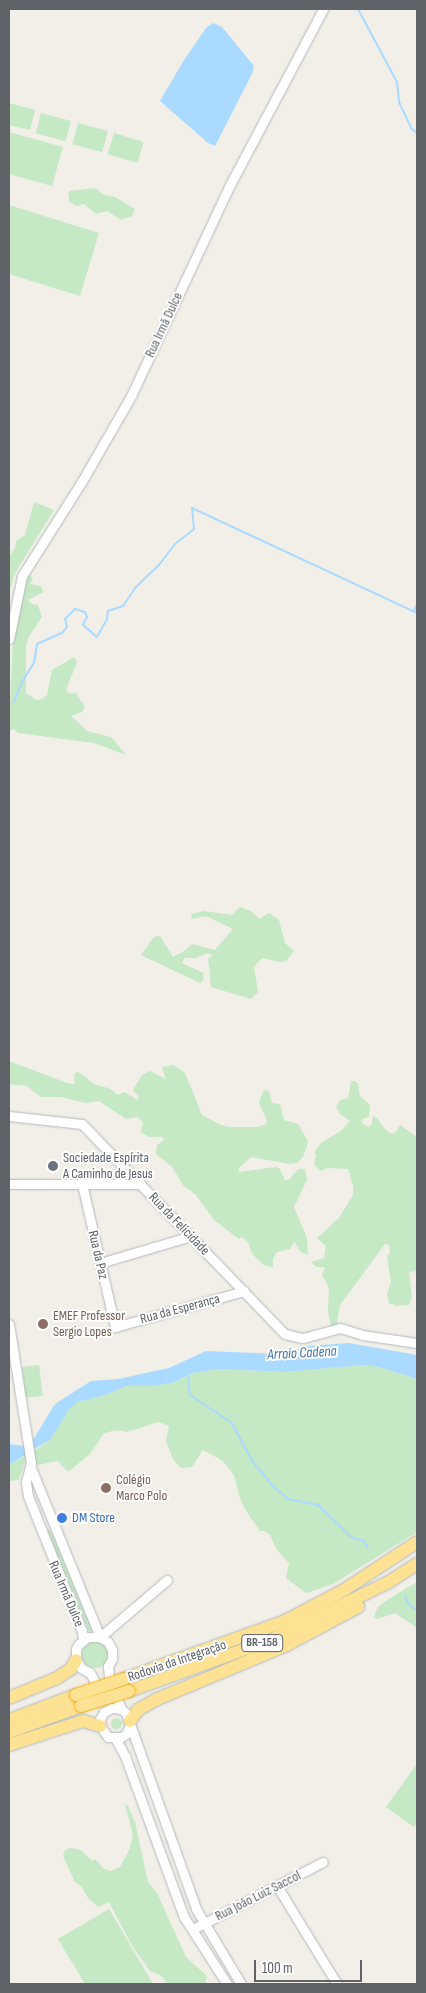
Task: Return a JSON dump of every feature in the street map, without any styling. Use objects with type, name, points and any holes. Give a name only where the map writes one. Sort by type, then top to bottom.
[{"type":"highway","name":"Rodovia da Integração","points":[[126,1685],[285,1622],[344,1590],[417,1542]]},
{"type":"highway","name":"Rodovia da Integração","points":[[9,1720],[78,1701],[270,1640],[389,1582],[417,1564]]},
{"type":"highway","points":[[130,1723],[138,1710],[155,1700],[287,1645],[318,1630],[368,1602],[389,1582]]},
{"type":"highway","points":[[9,1698],[57,1678],[71,1669],[76,1660]]},
{"type":"highway","name":"Rodovia da Integração","points":[[9,1732],[78,1701]]},
{"type":"highway","points":[[9,1745],[84,1721],[100,1726]]},
{"type":"street","name":"Rua Irmã Dulce","points":[[9,639],[22,576],[82,481],[130,396],[230,185],[323,9]]},
{"type":"street","name":"Rua da Felicidade","points":[[9,1116],[82,1124],[285,1334],[303,1338],[340,1328],[363,1335],[417,1343]]},
{"type":"street","points":[[9,1184],[141,1184]]},
{"type":"street","name":"Rua da Paz","points":[[82,1184],[115,1326]]},
{"type":"street","points":[[100,1263],[191,1236]]},
{"type":"street","name":"Rua da Esperança","points":[[115,1326],[244,1291]]},
{"type":"street","name":"Rua Irmã Dulce","points":[[9,1324],[31,1466],[100,1637],[108,1642],[112,1650],[112,1658],[108,1666],[109,1677],[121,1709]]},
{"type":"street","name":"Rua Irmã Dulce","points":[[31,1466],[26,1482],[34,1514],[82,1631],[83,1640],[76,1649],[76,1660]]},
{"type":"street","points":[[34,1514],[44,1517],[53,1523]]},
{"type":"street","points":[[83,1640],[88,1636],[100,1637],[167,1580]]},
{"type":"street","points":[[76,1660],[97,1682],[105,1705],[100,1726],[103,1732],[115,1738],[125,1756],[184,1917],[227,1984]]},
{"type":"street","points":[[90,1673],[103,1671],[108,1666]]},
{"type":"street","points":[[104,1712],[112,1708],[121,1709],[130,1723],[196,1909],[241,1984]]},
{"type":"street","points":[[115,1738],[126,1734],[130,1723]]},
{"type":"street","name":"Rua João Luiz Saccol","points":[[193,1929],[323,1862]]},
{"type":"street","points":[[277,1886],[337,1984]]},
{"type":"green space","points":[[9,103],[35,110],[30,130],[9,125]]},
{"type":"green space","points":[[41,113],[71,121],[66,141],[36,133]]},
{"type":"green space","points":[[78,123],[108,131],[102,152],[72,144]]},
{"type":"green space","points":[[9,132],[63,147],[52,186],[9,174]]},
{"type":"green space","points":[[114,133],[144,142],[137,163],[108,154]]},
{"type":"green space","points":[[95,188],[104,195],[115,197],[135,209],[132,216],[121,220],[107,211],[96,214],[84,204],[76,206],[70,202],[68,194],[70,191]]},
{"type":"green space","points":[[9,205],[99,233],[80,296],[9,274]]},
{"type":"green space","points":[[34,502],[54,510],[15,573],[9,593],[9,557],[15,548],[16,541],[25,535]]},
{"type":"green space","points":[[29,574],[33,579],[30,584],[41,586],[43,592],[28,600],[32,604],[38,605],[42,617],[29,636],[26,647],[26,693],[36,700],[42,699],[47,695],[52,670],[74,657],[77,662],[66,690],[70,694],[76,693],[85,707],[82,712],[71,716],[87,731],[111,737],[126,755],[94,743],[18,733],[14,729],[9,731],[13,636],[22,592]]},
{"type":"green space","points":[[240,907],[251,911],[259,919],[269,913],[279,920],[285,943],[294,951],[286,961],[280,962],[262,958],[254,967],[258,992],[251,999],[211,987],[208,958],[213,956],[208,953],[196,958],[184,958],[182,963],[203,973],[204,979],[200,983],[141,955],[154,937],[160,936],[173,957],[183,952],[192,944],[215,950],[233,929],[206,916],[191,919],[192,914],[204,911],[232,915]]},
{"type":"green space","points":[[9,1061],[67,1083],[75,1084],[74,1076],[76,1072],[80,1073],[94,1084],[111,1089],[117,1095],[124,1092],[138,1100],[138,1096],[133,1090],[142,1075],[150,1071],[166,1079],[162,1067],[174,1065],[185,1073],[202,1115],[221,1125],[230,1127],[265,1125],[267,1121],[259,1102],[264,1090],[269,1091],[272,1103],[280,1104],[284,1120],[298,1124],[308,1141],[303,1157],[297,1163],[289,1164],[251,1157],[239,1168],[239,1172],[276,1167],[280,1169],[285,1180],[289,1180],[298,1169],[305,1169],[307,1180],[294,1207],[307,1238],[308,1255],[301,1252],[294,1242],[290,1249],[277,1252],[273,1259],[273,1267],[265,1266],[252,1254],[248,1242],[242,1237],[239,1239],[214,1220],[196,1195],[183,1185],[172,1167],[156,1154],[157,1145],[164,1140],[162,1137],[149,1137],[141,1132],[143,1123],[138,1117],[126,1119],[99,1101],[86,1103],[61,1097],[41,1097],[27,1086],[9,1084]]},
{"type":"green space","points":[[351,1081],[355,1081],[358,1084],[360,1096],[370,1105],[369,1117],[362,1119],[362,1123],[369,1127],[372,1124],[373,1116],[390,1133],[395,1133],[400,1125],[417,1137],[417,1271],[409,1272],[412,1297],[409,1305],[397,1306],[389,1303],[387,1294],[391,1282],[387,1257],[390,1253],[389,1245],[385,1244],[340,1305],[337,1322],[339,1326],[331,1327],[328,1311],[329,1288],[322,1275],[325,1267],[317,1267],[311,1262],[324,1258],[326,1246],[317,1238],[339,1218],[353,1195],[353,1186],[348,1169],[328,1168],[320,1171],[314,1164],[316,1156],[314,1152],[322,1142],[341,1131],[350,1121],[340,1114],[336,1107],[340,1100],[348,1098]]},
{"type":"green space","points":[[39,1365],[43,1396],[26,1398],[22,1367]]},
{"type":"green space","points":[[362,1365],[379,1367],[417,1379],[417,1532],[333,1584],[306,1593],[286,1578],[289,1563],[277,1550],[270,1535],[265,1531],[260,1531],[248,1514],[240,1499],[234,1475],[223,1461],[203,1450],[192,1467],[181,1468],[173,1459],[166,1441],[169,1426],[158,1422],[127,1432],[117,1430],[104,1433],[90,1454],[68,1472],[58,1461],[38,1465],[34,1462],[33,1452],[51,1439],[70,1408],[78,1402],[105,1395],[126,1386],[150,1386],[172,1383],[193,1373],[219,1369],[285,1372]]},
{"type":"green space","points":[[27,1455],[19,1480],[9,1481],[9,1465]]},
{"type":"green space","points":[[50,1529],[93,1630],[89,1632],[46,1531]]},
{"type":"green space","points":[[417,1582],[417,1628],[395,1613],[377,1619],[374,1616],[378,1607]]},
{"type":"green space","points":[[95,1642],[104,1646],[108,1655],[104,1664],[95,1668],[86,1664],[82,1655],[86,1646]]},
{"type":"green space","points":[[116,1717],[122,1723],[116,1729],[110,1723]]},
{"type":"green space","points":[[417,1764],[417,1823],[414,1827],[386,1807]]},
{"type":"green space","points":[[125,1804],[128,1806],[135,1822],[148,1882],[157,1893],[186,1957],[207,1976],[205,1984],[167,1984],[162,1976],[150,1971],[131,1944],[109,1902],[98,1907],[88,1898],[81,1886],[75,1882],[63,1856],[65,1850],[71,1848],[81,1850],[92,1861],[95,1859],[104,1869],[111,1871],[120,1867],[130,1848],[133,1835]]},
{"type":"green space","points":[[109,1909],[153,1984],[85,1984],[58,1939]]},
{"type":"water","points":[[213,23],[222,27],[254,66],[252,74],[215,146],[208,143],[160,101],[184,60],[206,28]]},
{"type":"water","name":"Arroio Cadena","points":[[349,1343],[417,1355],[417,1379],[379,1367],[362,1365],[285,1372],[219,1369],[193,1373],[172,1383],[150,1386],[126,1386],[105,1395],[78,1402],[70,1408],[51,1439],[9,1465],[9,1444],[25,1446],[31,1443],[55,1404],[91,1381],[118,1379],[169,1368],[206,1351],[282,1354],[307,1346]]},
{"type":"waterway","points":[[358,9],[397,82],[399,102],[411,128],[417,133]]},
{"type":"waterway","points":[[14,702],[22,682],[34,663],[37,644],[62,633],[67,627],[65,619],[75,609],[85,612],[87,617],[83,625],[97,637],[107,619],[108,611],[123,606],[135,588],[159,565],[175,544],[194,529],[192,508],[417,613]]},
{"type":"waterway","points":[[414,611],[417,604]]},
{"type":"waterway","name":"Arroio Cadena","points":[[188,1374],[190,1395],[232,1423],[252,1461],[273,1486],[288,1499],[318,1505],[351,1537],[364,1541],[368,1548]]},
{"type":"waterway","name":"Arroio Cadena","points":[[405,1597],[409,1605],[417,1610]]},
{"type":"place","name":"Sociedade Espírita A Caminho de Jesus","points":[[53,1166]]},
{"type":"place","name":"EMEF Professor Sergio Lopes","points":[[43,1324]]},
{"type":"place","name":"Colégio Marco Polo","points":[[106,1488]]},
{"type":"place","name":"DM Store","points":[[62,1518]]}]
